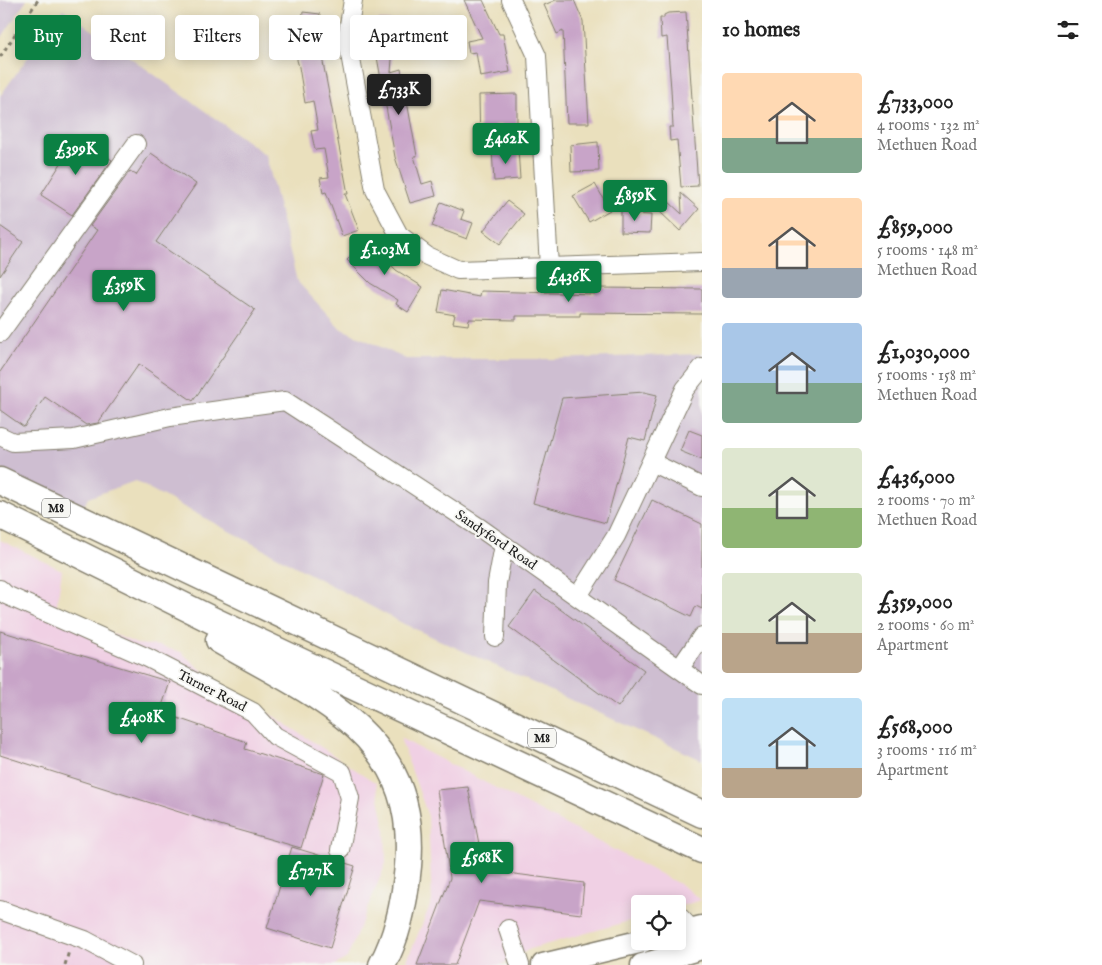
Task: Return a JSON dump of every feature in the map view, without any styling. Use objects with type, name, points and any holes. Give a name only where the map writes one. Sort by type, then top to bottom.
[{"type":"highway","name":"M8","points":[[0,481],[112,536],[702,814]]},
{"type":"highway","name":"M8","points":[[8,519],[99,567],[702,850]]},
{"type":"highway","points":[[99,567],[327,704],[358,726],[375,744],[398,782],[407,816],[409,836],[405,892],[393,938],[382,965]]},
{"type":"main road","points":[[642,965],[690,931]]},
{"type":"main road","points":[[543,965],[631,944]]},
{"type":"street","points":[[353,0],[347,38],[375,190],[399,236],[427,256],[458,270],[702,262]]},
{"type":"street","points":[[511,0],[537,56],[548,267]]},
{"type":"street","points":[[0,333],[136,144]]},
{"type":"street","points":[[578,596],[616,536],[685,389],[702,368]]},
{"type":"street","name":"Sandyford Road","points":[[0,436],[13,442],[74,439],[170,417],[285,401],[504,545],[702,685]]},
{"type":"street","points":[[651,462],[702,487]]},
{"type":"street","points":[[495,637],[497,583],[504,545]]},
{"type":"street","name":"Turner Road","points":[[0,589],[6,595],[148,658],[253,712],[275,736],[342,772],[350,798],[340,850]]},
{"type":"street","points":[[680,668],[702,636]]},
{"type":"street","points":[[0,910],[41,923],[102,948],[132,965]]},
{"type":"street","points":[[508,929],[520,965]]},
{"type":"path","points":[[0,57],[38,0]]},
{"type":"path","points":[[65,965],[70,950]]},
{"type":"shaded area","points":[[0,0],[27,0],[15,15],[0,40]]},
{"type":"shaded area","points":[[63,9],[71,15],[59,15]]},
{"type":"shaded area","points":[[81,22],[91,29],[91,60],[134,60],[266,155],[297,281],[340,328],[406,359],[553,359],[702,354],[702,760],[404,624],[135,481],[88,498],[74,526],[0,468],[0,96],[26,60],[81,60]]},
{"type":"shaded area","points":[[0,540],[62,570],[56,610],[137,644],[160,646],[181,652],[222,688],[275,717],[376,783],[385,828],[386,863],[347,958],[335,965],[0,965]]},
{"type":"shaded area","points":[[400,738],[683,886],[701,900],[686,905],[686,895],[631,895],[631,921],[530,949],[501,965],[405,965],[432,901],[428,816]]},
{"type":"building","points":[[464,0],[483,0],[499,34],[503,34],[510,72],[480,77],[476,52],[469,53],[467,41],[482,38]]},
{"type":"building","points":[[556,0],[574,0],[583,21],[589,123],[567,123],[563,31],[557,34],[544,5]]},
{"type":"building","points":[[303,12],[320,14],[320,15],[303,15]]},
{"type":"building","points":[[686,12],[698,186],[681,187],[677,140],[670,141],[669,127],[673,127],[667,37],[661,38],[660,18],[664,18],[664,15],[668,13]]},
{"type":"building","points":[[297,60],[323,60],[348,194],[345,194],[359,230],[342,236],[326,192],[323,193],[320,178],[329,177],[324,149],[315,150],[311,131],[318,130],[313,101],[305,103]]},
{"type":"building","points":[[378,60],[392,60],[391,72],[401,69],[417,156],[414,156],[422,184],[432,181],[436,196],[410,203],[395,157]]},
{"type":"building","points":[[517,94],[517,125],[495,125],[496,150],[480,150],[479,95]]},
{"type":"building","points":[[77,138],[112,160],[72,215],[41,195]]},
{"type":"building","points":[[598,142],[599,171],[571,172],[570,145]]},
{"type":"building","points":[[518,149],[520,179],[494,181],[492,151]]},
{"type":"building","points":[[151,153],[196,184],[156,242],[255,310],[193,401],[139,364],[98,423],[86,425],[45,397],[24,427],[0,410],[0,372],[97,230],[90,226],[130,171],[136,175]]},
{"type":"building","points":[[595,184],[610,210],[589,222],[573,196]]},
{"type":"building","points":[[681,193],[699,209],[680,231],[659,211],[668,201],[682,214]]},
{"type":"building","points":[[507,201],[524,214],[500,244],[483,231]]},
{"type":"building","points":[[441,202],[464,211],[461,219],[473,223],[467,239],[432,226]]},
{"type":"building","points":[[621,210],[635,210],[635,214],[651,215],[650,233],[621,232]]},
{"type":"building","points":[[0,226],[23,242],[0,276]]},
{"type":"building","points":[[367,240],[396,270],[423,287],[408,312],[396,304],[398,300],[370,283],[347,260]]},
{"type":"building","points":[[595,288],[702,289],[702,314],[580,313],[580,316],[516,316],[516,320],[469,319],[468,325],[453,323],[455,315],[438,312],[442,290],[480,297],[481,291],[595,294]]},
{"type":"building","points":[[644,392],[657,395],[645,441],[629,437],[606,523],[533,503],[562,398]]},
{"type":"building","points":[[689,430],[702,435],[702,460],[680,451]]},
{"type":"building","points":[[652,500],[702,524],[702,609],[696,606],[691,617],[614,580]]},
{"type":"building","points":[[535,591],[644,670],[618,707],[509,627]]},
{"type":"building","points":[[0,631],[170,682],[160,712],[247,742],[245,749],[324,774],[301,848],[220,825],[0,755]]},
{"type":"building","points":[[468,787],[484,870],[584,883],[581,914],[479,901],[455,965],[417,965],[450,878],[437,790]]},
{"type":"building","points":[[292,847],[355,866],[330,948],[267,928]]}]
